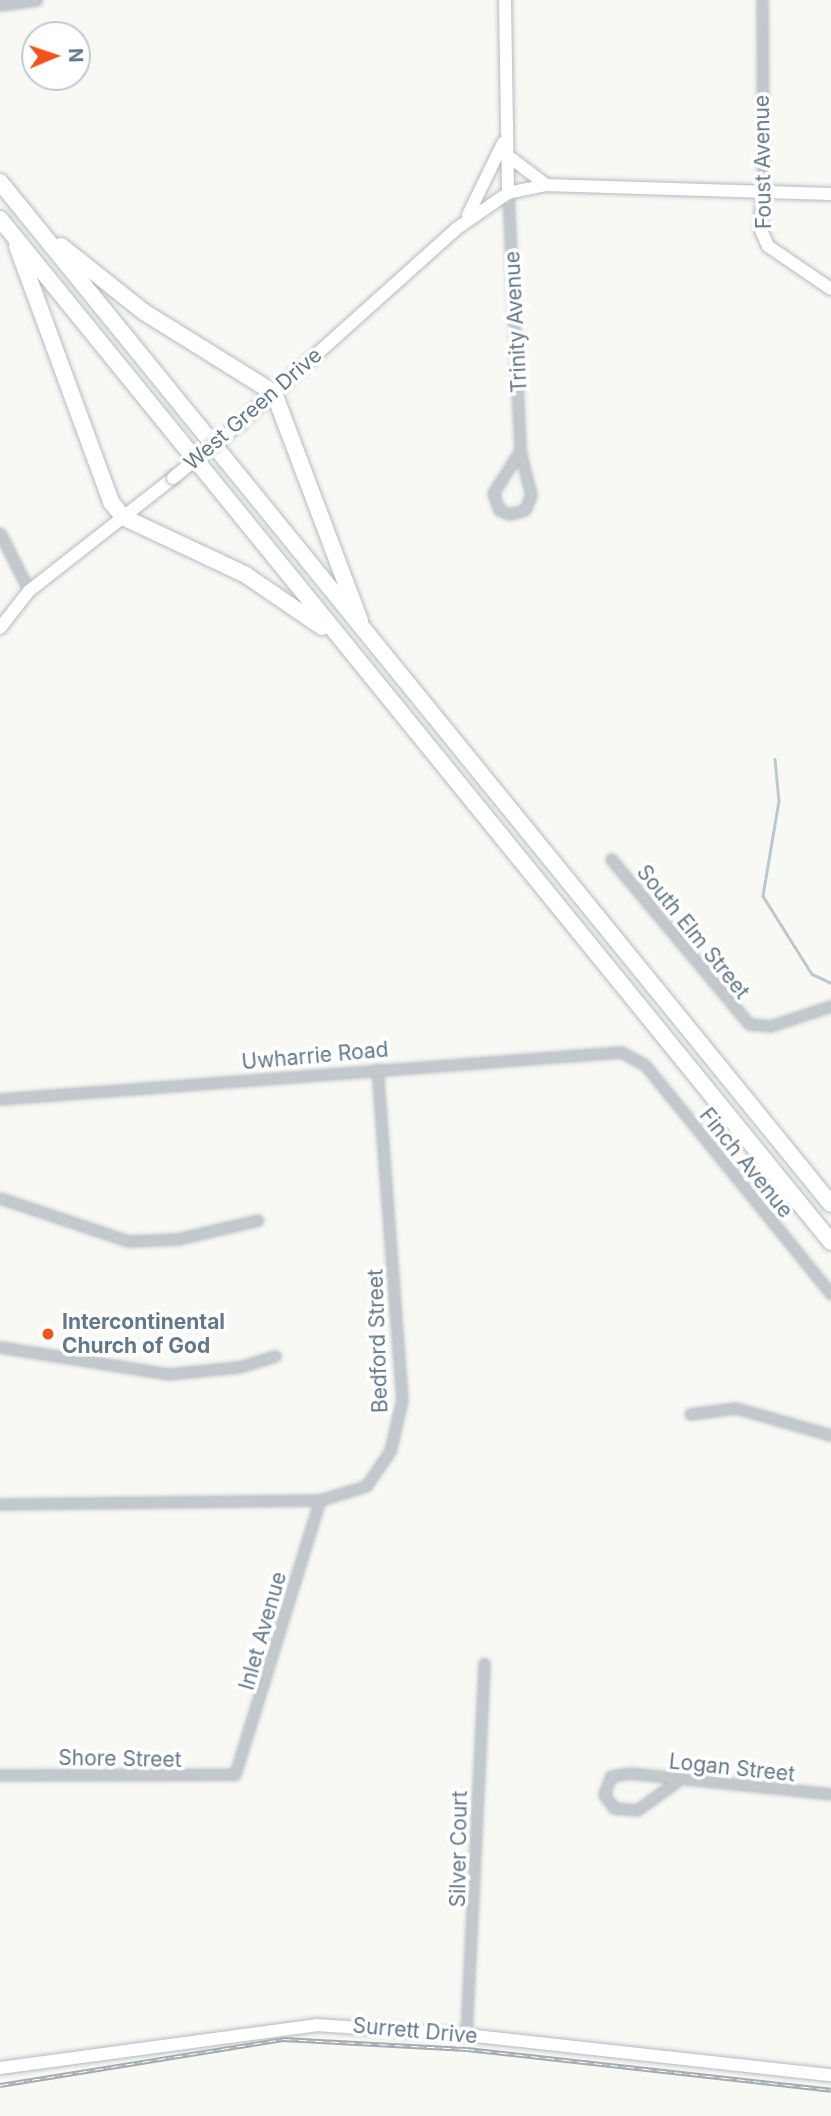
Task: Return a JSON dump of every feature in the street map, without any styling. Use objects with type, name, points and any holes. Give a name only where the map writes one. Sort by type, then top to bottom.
[{"type":"highway","points":[[0,182],[831,1204]]},
{"type":"highway","points":[[27,216],[144,312],[274,393],[364,631]]},
{"type":"highway","points":[[0,219],[831,1242]]},
{"type":"highway","points":[[13,234],[111,502],[123,517],[246,575],[342,642]]},
{"type":"street","points":[[0,5],[37,0]]},
{"type":"street","name":"Trinity Avenue","points":[[505,0],[507,119],[512,159],[508,193]]},
{"type":"street","name":"Foust Avenue","points":[[762,0],[763,195],[760,228],[768,246],[831,289]]},
{"type":"street","name":"Trinity Avenue","points":[[507,119],[503,143],[508,193],[520,452],[530,501],[520,513],[507,513],[493,493],[520,452]]},
{"type":"street","points":[[461,225],[503,143]]},
{"type":"street","points":[[512,159],[545,185]]},
{"type":"street","name":"West Green Drive","points":[[0,628],[29,591],[240,423],[461,225],[508,193],[545,185],[763,195],[831,194]]},
{"type":"street","name":"West Green Drive","points":[[508,193],[583,186]]},
{"type":"street","points":[[0,533],[29,591]]},
{"type":"street","name":"South Elm Street","points":[[611,859],[749,1024],[770,1026],[831,1006]]},
{"type":"street","name":"Uwharrie Road","points":[[0,1099],[377,1069],[632,1056]]},
{"type":"street","name":"Finch Avenue","points":[[632,1056],[831,1294]]},
{"type":"street","name":"Bedford Street","points":[[0,1504],[320,1500],[366,1486],[390,1451],[401,1412],[377,1069]]},
{"type":"street","points":[[0,1198],[128,1241],[177,1239],[258,1220]]},
{"type":"street","points":[[0,1347],[168,1374],[239,1367],[275,1356]]},
{"type":"street","points":[[690,1414],[736,1408],[831,1435]]},
{"type":"street","name":"Inlet Avenue","points":[[238,1771],[320,1500]]},
{"type":"street","name":"Silver Court","points":[[466,2035],[484,1663]]},
{"type":"street","name":"Shore Street","points":[[0,1775],[221,1778],[238,1771]]},
{"type":"street","name":"Logan Street","points":[[676,1782],[648,1806],[622,1811],[607,1801],[604,1788],[611,1776],[629,1773],[676,1782],[831,1794]]},
{"type":"street","name":"Surrett Drive","points":[[0,2068],[316,2025],[466,2035],[831,2075]]},
{"type":"waterway","points":[[775,759],[779,801],[763,896],[812,974],[831,983]]},
{"type":"railway","points":[[0,2085],[283,2039],[467,2049],[831,2090]]},
{"type":"place","name":"Intercontinental Church of God","points":[[48,1334]]}]
